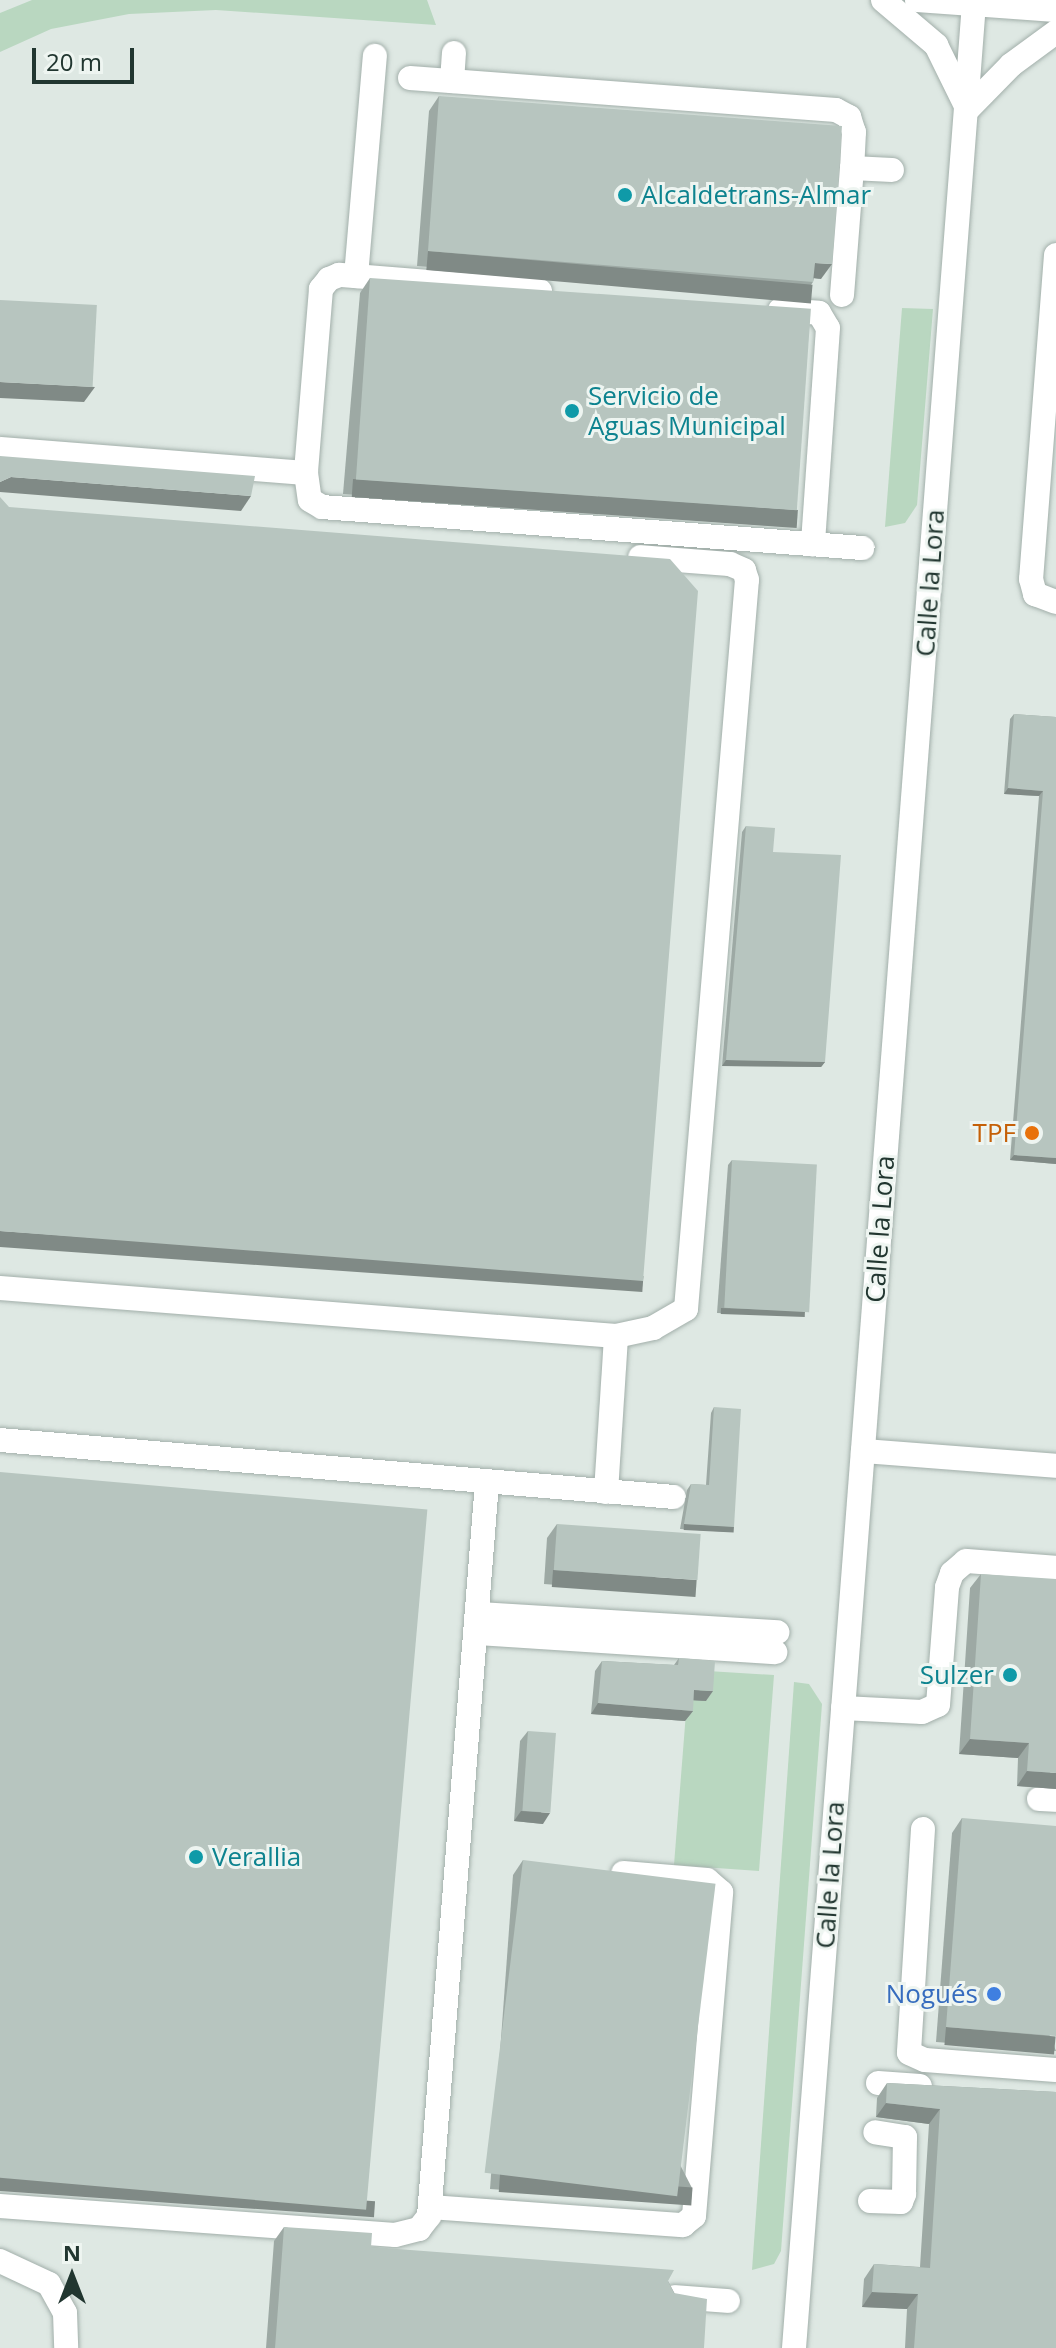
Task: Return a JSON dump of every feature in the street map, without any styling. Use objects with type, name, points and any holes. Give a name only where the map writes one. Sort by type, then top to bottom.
[{"type":"street","name":"Calle la Lora","points":[[883,0],[936,45],[967,110]]},
{"type":"street","points":[[917,0],[1056,10]]},
{"type":"street","name":"Calle la Lora","points":[[794,2348],[974,4]]},
{"type":"street","points":[[967,110],[1011,65],[1056,32]]},
{"type":"street","points":[[452,81],[454,53]]},
{"type":"street","points":[[356,276],[375,56]]},
{"type":"street","points":[[410,78],[836,110],[849,117],[854,132],[842,295]]},
{"type":"street","points":[[852,168],[892,170]]},
{"type":"street","points":[[1056,255],[1031,579],[1035,594],[1056,602]]},
{"type":"street","points":[[572,294],[356,276],[329,279],[321,289],[306,473],[310,500],[322,507],[862,548]]},
{"type":"street","points":[[757,308],[819,313],[828,328],[813,544]]},
{"type":"street","points":[[0,449],[306,473]]},
{"type":"street","points":[[317,532],[444,542]]},
{"type":"street","points":[[0,1288],[616,1336],[653,1328],[686,1309],[747,580],[744,570],[730,564],[619,555]]},
{"type":"street","points":[[606,1492],[616,1336]]},
{"type":"street","points":[[0,1440],[674,1497]]},
{"type":"street","points":[[863,1451],[1056,1466]]},
{"type":"street","points":[[0,2206],[395,2235],[419,2229],[430,2207],[487,1483]]},
{"type":"street","points":[[843,1708],[922,1712],[938,1705],[947,1587],[952,1573],[966,1561],[1056,1568]]},
{"type":"street","points":[[478,1623],[776,1642]]},
{"type":"street","points":[[923,1829],[902,1944],[909,2053],[925,2060],[1056,2070]]},
{"type":"street","points":[[430,2207],[683,2225],[694,2216],[721,1892],[707,1880],[601,1872]]},
{"type":"street","points":[[878,2083],[952,2088]]},
{"type":"street","points":[[870,2201],[895,2203],[904,2194],[905,2137],[875,2132]]},
{"type":"street","points":[[0,2261],[49,2284],[65,2313],[66,2348]]},
{"type":"street","points":[[673,2296],[728,2301]]},
{"type":"green space","points":[[32,0],[427,0],[436,25],[216,10],[129,14],[51,29],[0,52],[0,13]]},
{"type":"green space","points":[[902,308],[933,309],[917,505],[905,523],[885,527]]},
{"type":"green space","points":[[708,1671],[774,1675],[759,1871],[674,1865],[687,1700]]},
{"type":"green space","points":[[794,1682],[809,1684],[822,1704],[781,2251],[774,2264],[752,2270]]},
{"type":"building","name":"Alcaldetrans-Almar","points":[[439,96],[842,126],[832,264],[815,263],[813,282],[428,251]]},
{"type":"building","name":"Servicio de Aguas Municipal","points":[[370,278],[811,309],[797,510],[356,480]]},
{"type":"building","points":[[0,300],[97,305],[93,387],[0,382]]},
{"type":"building","points":[[0,456],[255,476],[251,496],[11,477],[0,482]]},
{"type":"building","points":[[0,497],[9,507],[670,559],[698,591],[643,1281],[0,1231]]},
{"type":"building","points":[[1014,714],[1056,717],[1056,1158],[1014,1155],[1043,791],[1008,788]]},
{"type":"building","points":[[746,826],[775,828],[773,852],[841,855],[825,1062],[726,1060]]},
{"type":"building","points":[[732,1160],[817,1164],[809,1312],[724,1308]]},
{"type":"building","points":[[714,1407],[741,1409],[734,1527],[684,1524],[691,1484],[709,1485]]},
{"type":"building","name":"Verallia","points":[[0,1472],[427,1509],[366,2210],[0,2178]]},
{"type":"building","points":[[557,1524],[701,1534],[697,1580],[554,1570]]},
{"type":"building","name":"Sulzer","points":[[981,1574],[1056,1579],[1056,1773],[1027,1771],[1029,1743],[970,1739]]},
{"type":"building","points":[[679,1658],[715,1661],[713,1691],[694,1690],[693,1711],[598,1703],[602,1661],[678,1665]]},
{"type":"building","points":[[528,1731],[556,1733],[550,1813],[522,1811]]},
{"type":"building","points":[[962,1818],[1056,1826],[1056,2036],[946,2027]]},
{"type":"building","points":[[523,1860],[716,1884],[677,2196],[485,2173]]},
{"type":"building","points":[[887,2083],[1056,2092],[1056,2348],[914,2348],[918,2294],[872,2292],[874,2264],[930,2268],[940,2109],[886,2103]]},
{"type":"building","points":[[284,2227],[372,2233],[371,2247],[674,2270],[668,2281],[674,2293],[707,2299],[704,2348],[275,2348]]},
{"type":"place","name":"Alcaldetrans-Almar","points":[[625,195]]},
{"type":"place","name":"Servicio de Aguas Municipal","points":[[572,411]]},
{"type":"place","name":"TPF","points":[[1032,1133]]},
{"type":"place","name":"Sulzer","points":[[1010,1675]]},
{"type":"place","name":"Verallia","points":[[196,1857]]},
{"type":"place","name":"Nogués","points":[[994,1994]]}]
